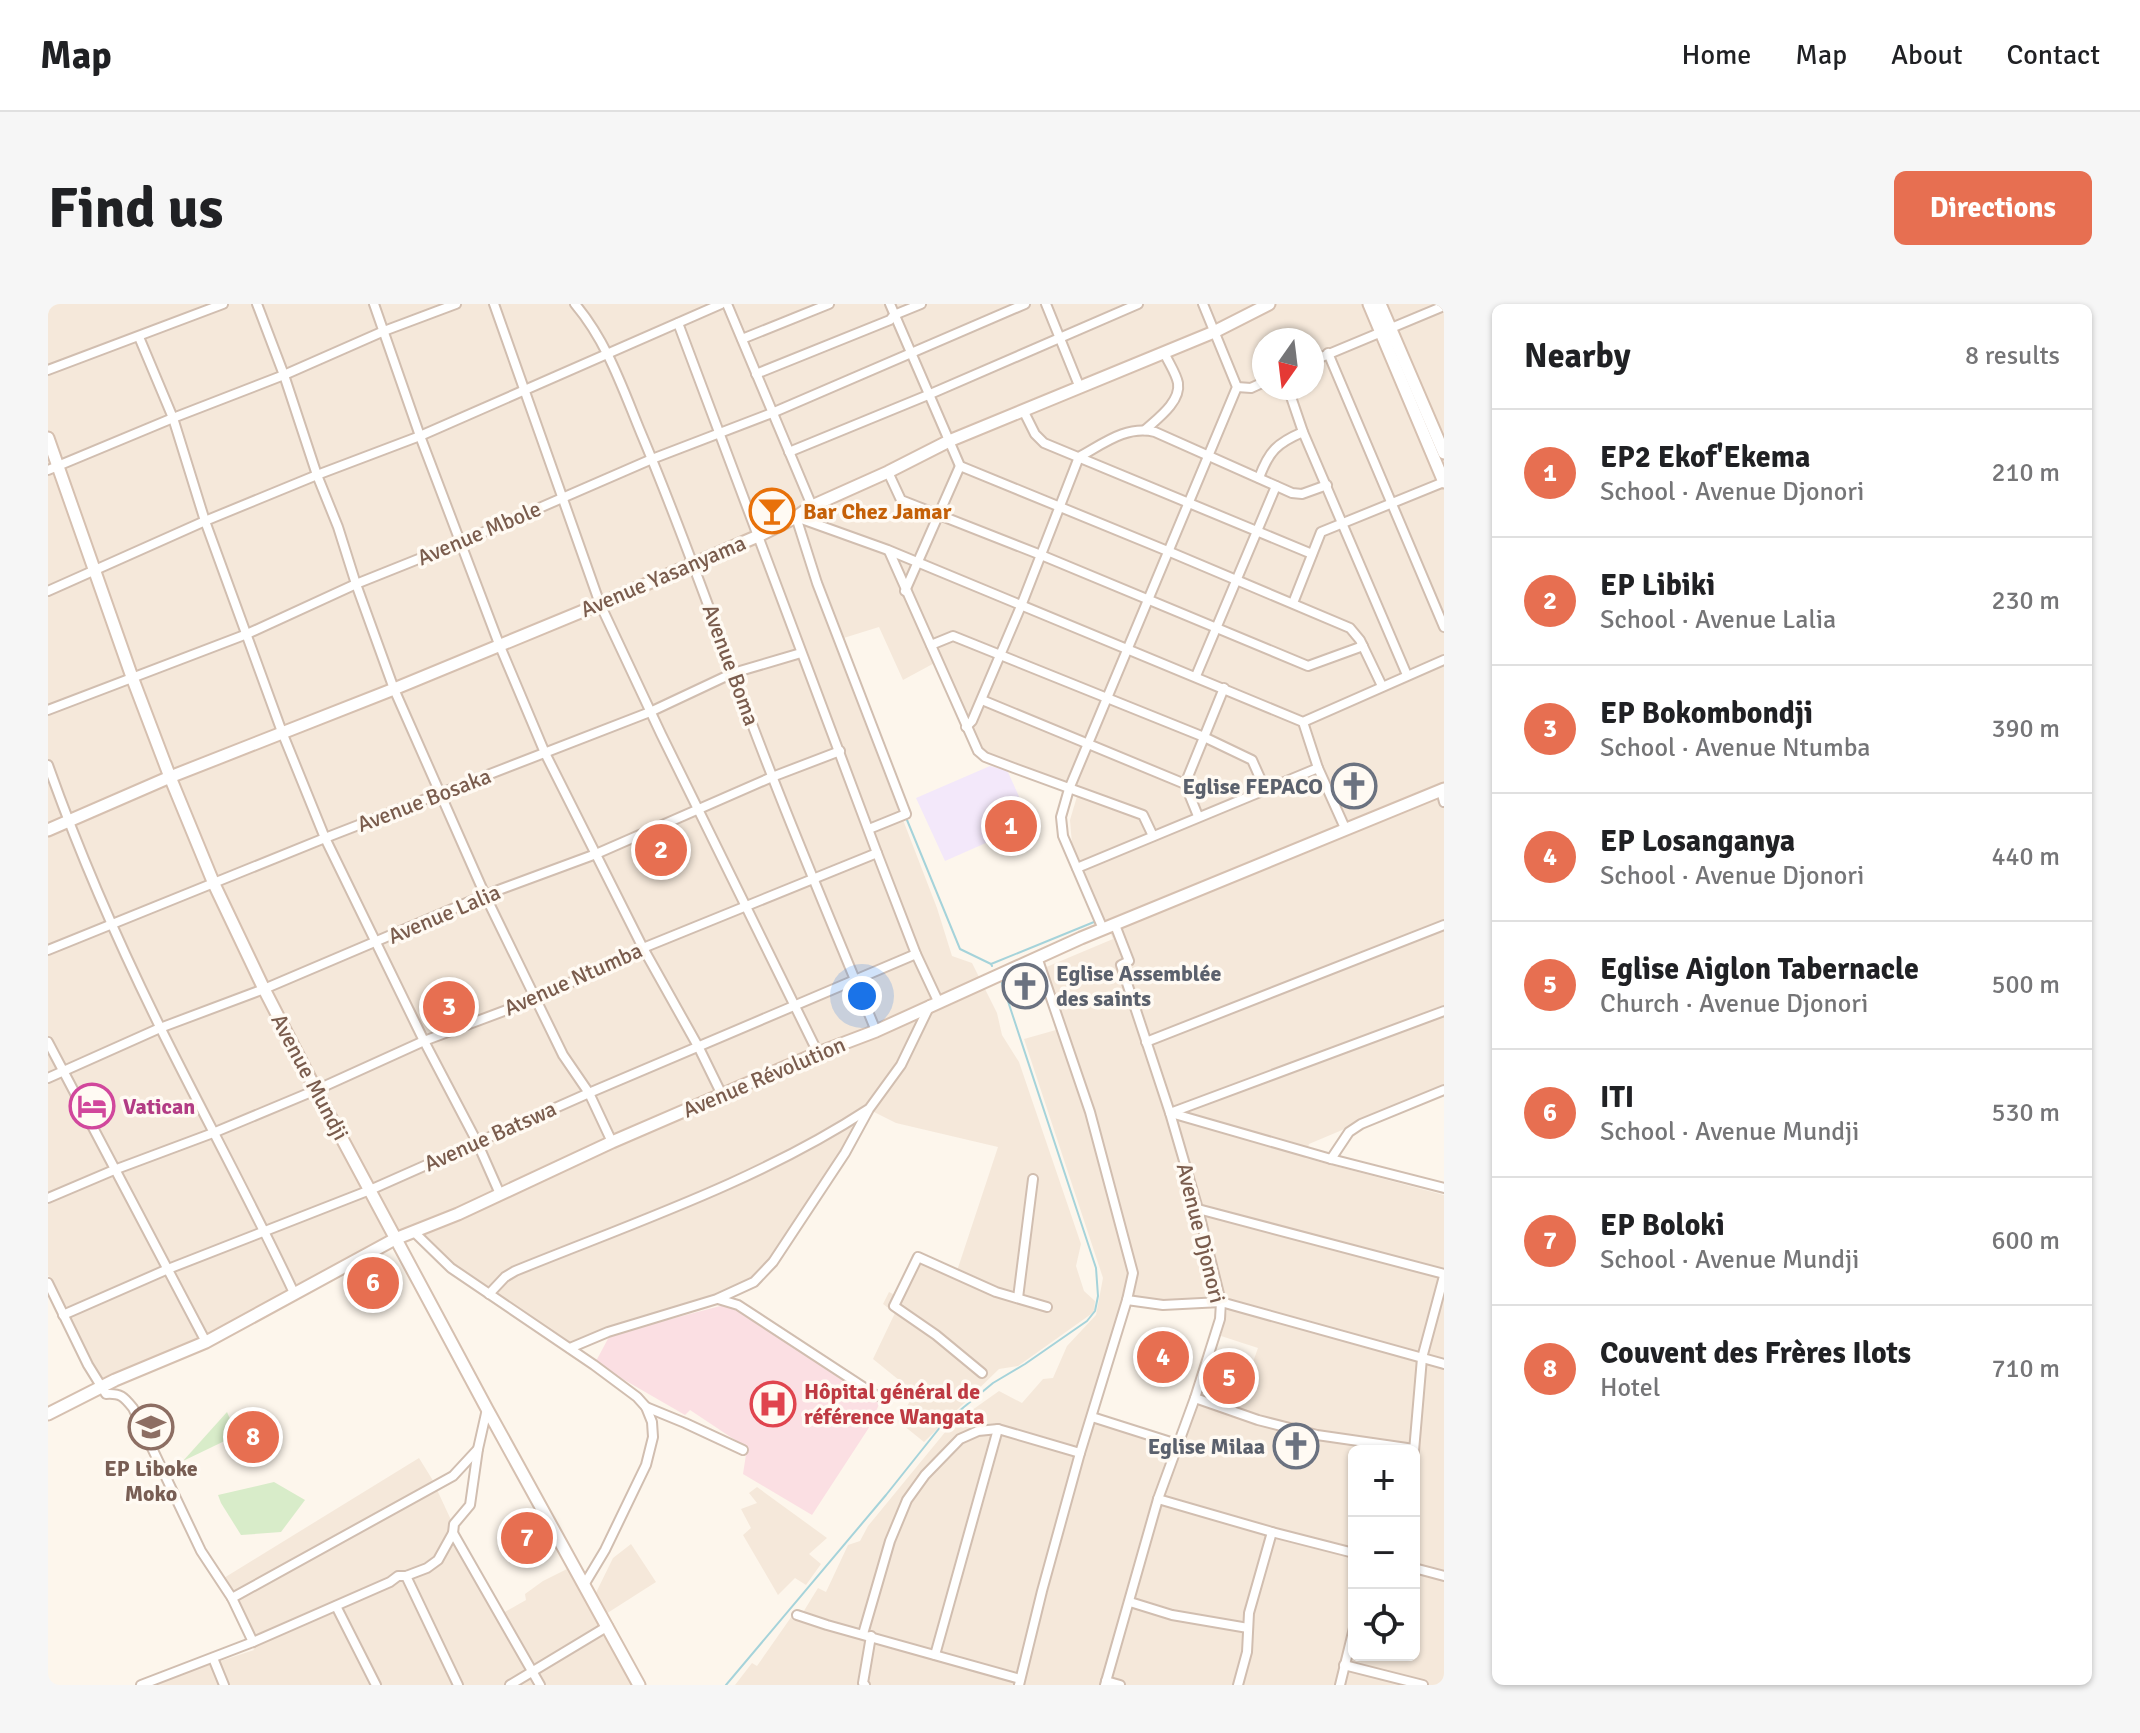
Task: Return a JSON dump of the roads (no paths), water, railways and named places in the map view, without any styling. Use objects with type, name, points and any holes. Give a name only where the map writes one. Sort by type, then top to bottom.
[{"type":"street","points":[[48,370],[223,304]]},
{"type":"street","points":[[257,304],[394,689],[485,895],[563,1055],[589,1093],[612,1142]]},
{"type":"street","points":[[374,304],[499,644],[545,753],[643,948],[722,1095]]},
{"type":"street","points":[[53,467],[456,304]]},
{"type":"street","points":[[494,304],[600,604],[818,1053]]},
{"type":"street","name":"Avenue Boma","points":[[575,304],[596,331],[608,354],[652,459],[694,563],[772,777],[876,1031]]},
{"type":"street","points":[[48,591],[205,521],[420,436],[721,304]]},
{"type":"street","points":[[727,304],[812,506]]},
{"type":"street","points":[[742,339],[829,304]]},
{"type":"street","points":[[890,304],[960,466],[1350,628],[1363,646],[1382,686]]},
{"type":"street","points":[[756,374],[890,320],[894,315],[921,304]]},
{"type":"street","name":"Avenue Mbole","points":[[48,710],[247,634],[356,584],[652,459],[772,413],[1025,304]]},
{"type":"street","points":[[1046,304],[1080,388]]},
{"type":"street","points":[[789,452],[1138,304]]},
{"type":"street","points":[[1203,304],[1237,387],[1252,388]]},
{"type":"street","name":"Avenue Yasanyama","points":[[48,830],[758,536],[812,506],[949,441],[1214,332],[1269,304]]},
{"type":"street","points":[[1369,304],[1386,331],[1444,453]]},
{"type":"street","points":[[1293,603],[1321,532],[1444,482],[1386,331],[1380,304]]},
{"type":"street","points":[[1324,355],[1443,308]]},
{"type":"street","points":[[570,1348],[608,1332],[717,1299],[754,1282],[773,1262],[845,1153],[869,1109],[901,1065],[934,1003],[678,323]]},
{"type":"street","points":[[139,337],[173,418],[205,521],[282,732],[325,838],[500,1194]]},
{"type":"street","points":[[1145,430],[1169,408],[1177,390],[1178,382],[1164,352]]},
{"type":"street","points":[[1328,353],[1444,627]]},
{"type":"street","name":"Avenue Djonori","points":[[1106,1683],[1158,1499],[1220,1319],[1221,1302],[1170,1113],[1121,965],[1129,961],[1077,868],[1063,836],[1061,817],[1069,789],[1237,387]]},
{"type":"street","points":[[1292,400],[1407,675]]},
{"type":"street","points":[[1023,410],[1035,434],[1044,443],[1312,554]]},
{"type":"street","points":[[966,727],[972,721],[1001,655],[1079,457],[1123,433],[1145,430],[1298,494],[1327,485]]},
{"type":"street","points":[[1259,478],[1273,449],[1303,432]]},
{"type":"street","name":"Avenue Mundji","points":[[48,438],[53,467],[95,571],[170,777],[214,884],[264,989],[395,1239],[639,1685]]},
{"type":"street","points":[[905,591],[960,466]]},
{"type":"street","points":[[888,472],[901,500],[1308,666],[1363,646]]},
{"type":"street","points":[[1196,676],[1276,486]]},
{"type":"street","points":[[796,517],[888,550],[1303,722],[1444,660]]},
{"type":"street","points":[[796,517],[817,583],[906,814],[869,829]]},
{"type":"street","points":[[888,550],[974,745],[985,757],[1143,815],[1153,836]]},
{"type":"street","points":[[931,645],[953,636],[1204,737],[1252,760],[1265,789]]},
{"type":"street","name":"Avenue Bosaka","points":[[48,950],[650,712],[733,673],[801,653]]},
{"type":"street","points":[[1198,816],[1185,784],[1224,688]]},
{"type":"street","points":[[982,700],[1185,784]]},
{"type":"street","points":[[1303,722],[1318,768],[1345,828]]},
{"type":"street","name":"Avenue Lalia","points":[[48,1078],[160,1028],[264,989],[485,895],[596,854],[772,777],[840,751]]},
{"type":"street","points":[[48,765],[111,925],[294,1293]]},
{"type":"street","points":[[1077,868],[1318,768]]},
{"type":"street","name":"Avenue Révolution","points":[[48,1414],[206,1342],[395,1239],[612,1142],[876,1031],[1037,957],[1345,828],[1443,793]]},
{"type":"street","name":"Avenue Ntumba","points":[[48,1198],[316,1090],[424,1041],[536,999],[643,948],[877,853]]},
{"type":"street","points":[[1146,1042],[1444,925]]},
{"type":"street","name":"Avenue Batswa","points":[[63,1315],[168,1269],[370,1190],[794,1004],[916,954]]},
{"type":"street","points":[[797,1615],[1020,1682],[1080,1453],[1133,1273],[1090,1112],[1037,957]]},
{"type":"street","points":[[1170,1113],[1444,1011]]},
{"type":"street","points":[[48,1042],[206,1342]]},
{"type":"street","points":[[1331,1159],[1349,1132],[1361,1124],[1444,1090]]},
{"type":"street","points":[[489,1294],[515,1271],[671,1208],[774,1162],[827,1136],[869,1109]]},
{"type":"street","points":[[1170,1113],[1444,1188]]},
{"type":"street","points":[[1018,1298],[1033,1179]]},
{"type":"street","points":[[1198,1209],[1444,1275],[1422,1358],[1414,1445]]},
{"type":"street","points":[[414,1232],[451,1268],[570,1348],[646,1407],[652,1422],[653,1437],[646,1465],[605,1550],[584,1585]]},
{"type":"street","points":[[982,1373],[894,1306],[920,1257],[996,1292],[1047,1307]]},
{"type":"street","points":[[48,1283],[88,1365],[106,1394],[118,1393],[133,1408],[201,1551],[232,1598],[253,1642]]},
{"type":"street","points":[[717,1299],[738,1305],[877,1396]]},
{"type":"street","points":[[1127,1300],[1163,1305],[1221,1302],[1444,1364]]},
{"type":"street","points":[[1195,1398],[1258,1420],[1317,1435],[1382,1445]]},
{"type":"street","points":[[646,1407],[743,1450]]},
{"type":"street","points":[[141,1685],[253,1642],[398,1576],[434,1565],[453,1533],[454,1524],[470,1505],[487,1409]]},
{"type":"street","points":[[1092,1417],[1177,1444]]},
{"type":"street","points":[[862,1684],[867,1635],[890,1541],[907,1500],[925,1475],[960,1439],[978,1431],[998,1429],[1080,1453]]},
{"type":"street","points":[[935,1655],[998,1429]]},
{"type":"street","points":[[232,1598],[453,1476],[478,1449]]},
{"type":"street","points":[[1158,1499],[1348,1551]]},
{"type":"street","points":[[1238,1685],[1247,1652],[1249,1613],[1272,1532]]},
{"type":"street","points":[[453,1533],[540,1685]]},
{"type":"street","points":[[1420,1570],[1444,1576]]},
{"type":"street","points":[[406,1576],[458,1685]]},
{"type":"street","points":[[1130,1602],[1172,1615],[1248,1628]]},
{"type":"street","points":[[336,1606],[376,1685]]},
{"type":"street","points":[[510,1685],[608,1626]]},
{"type":"street","points":[[1340,1685],[1348,1650]]},
{"type":"street","points":[[213,1658],[224,1685]]},
{"type":"street","points":[[1344,1665],[1423,1685]]},
{"type":"street","points":[[1106,1683],[1120,1685]]},
{"type":"waterway","points":[[907,820],[960,949],[991,964]]},
{"type":"waterway","points":[[992,966],[1094,922]]},
{"type":"waterway","points":[[726,1685],[941,1426],[993,1383],[1087,1321],[1095,1311],[1098,1296],[1096,1268],[1001,980]]},
{"type":"place","name":"Bar Chez Jamar","points":[[772,511]]},
{"type":"place","name":"Eglise FEPACO","points":[[1354,786]]},
{"type":"place","name":"EP2 Ekof'Ekema","points":[[1011,826]]},
{"type":"place","name":"EP Libiki","points":[[661,850]]},
{"type":"place","name":"Eglise Assemblée des saints","points":[[1025,986]]},
{"type":"place","name":"EP Bokombondji","points":[[449,1007]]},
{"type":"place","name":"Vatican","points":[[92,1106]]},
{"type":"place","name":"ITI","points":[[373,1283]]},
{"type":"place","name":"EP Losanganya","points":[[1163,1357]]},
{"type":"place","name":"Eglise Aiglon Tabernacle","points":[[1229,1378]]},
{"type":"place","name":"Hôpital général de référence Wangata","points":[[773,1404]]},
{"type":"place","name":"EP Liboke Moko","points":[[151,1427]]},
{"type":"place","name":"Couvent des Frères Ilots","points":[[253,1437]]},
{"type":"place","name":"Eglise Milaa","points":[[1296,1446]]},
{"type":"place","name":"EP Boloki","points":[[527,1538]]}]
